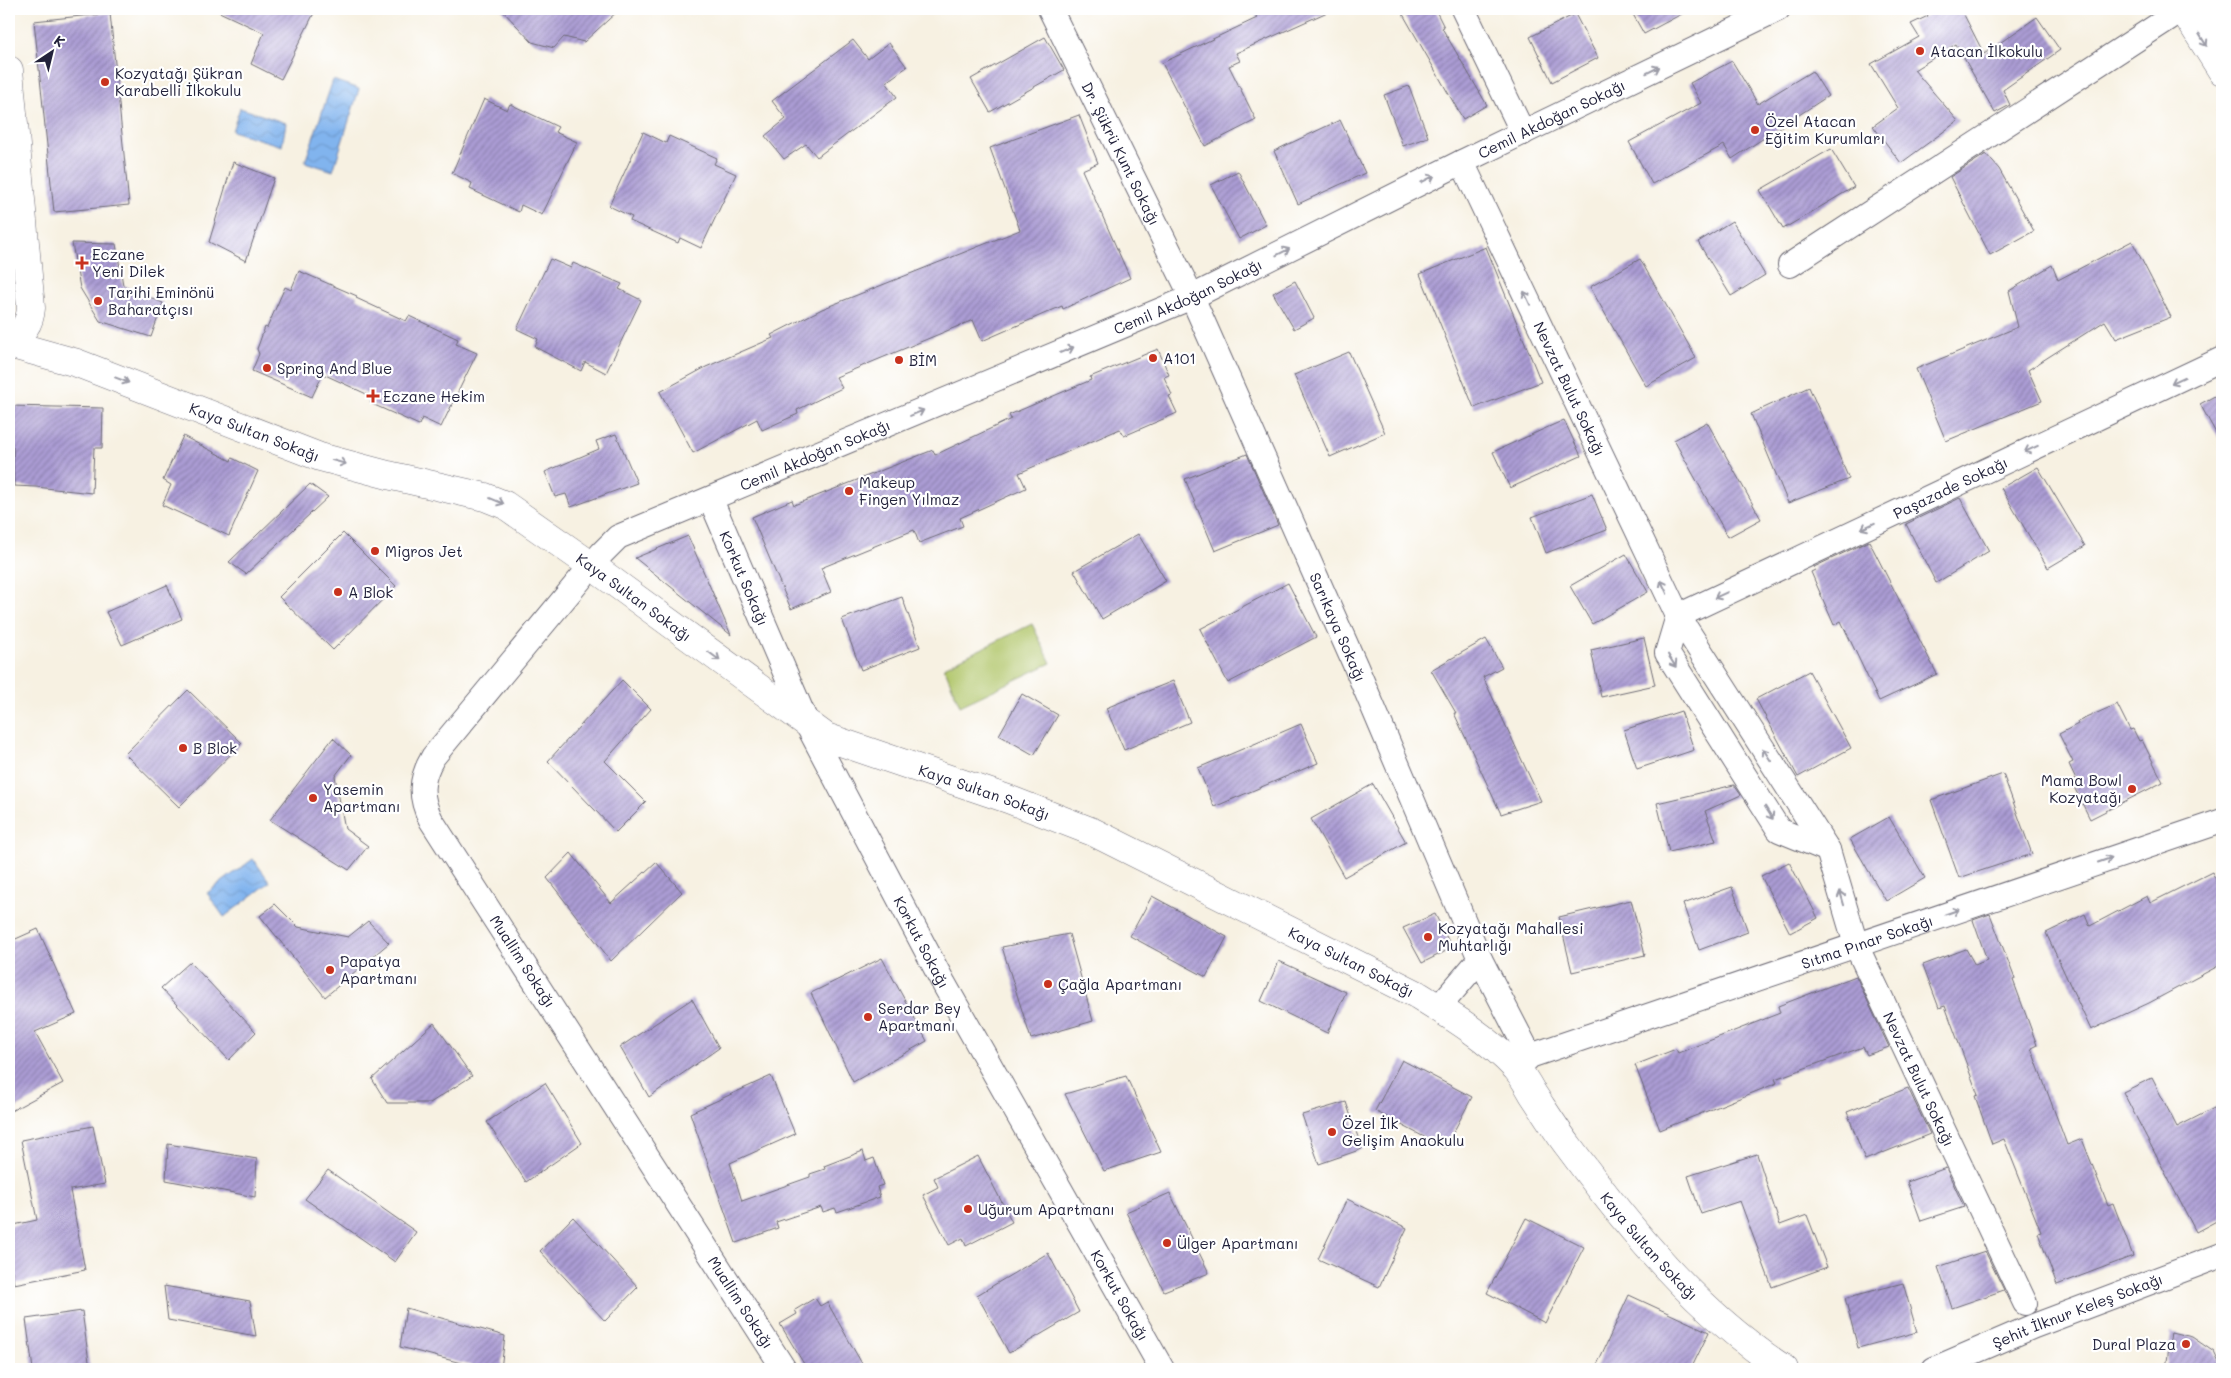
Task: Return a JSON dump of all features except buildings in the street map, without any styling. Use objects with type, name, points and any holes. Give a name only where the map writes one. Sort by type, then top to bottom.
[{"type":"street","name":"Dr. Şükrü Kunt Sokağı","points":[[1050,9],[1192,297]]},
{"type":"street","points":[[1463,9],[1523,133]]},
{"type":"street","name":"Cemil Akdoğan Sokağı","points":[[592,566],[610,544],[624,534],[711,500],[1192,297],[1462,162],[1778,9]]},
{"type":"street","points":[[1790,265],[2183,9],[2222,71]]},
{"type":"street","points":[[2212,9],[2222,25]]},
{"type":"street","points":[[9,70],[30,294],[29,320],[22,332],[9,339]]},
{"type":"street","name":"Nevzat Bulut Sokağı","points":[[1462,162],[1678,616],[1828,850],[1856,945],[2025,1303]]},
{"type":"street","name":"Kaya Sultan Sokağı","points":[[9,249],[15,296],[29,320],[48,342],[68,357],[84,365],[320,457],[492,499],[523,516],[808,726],[841,744],[1008,799],[1093,832],[1407,989],[1438,1008],[1523,1063],[1560,1135],[1617,1212],[1716,1317],[1784,1369]]},
{"type":"street","name":"Sarıkaya Sokağı","points":[[1192,297],[1356,667],[1523,1063]]},
{"type":"street","name":"Kaya Sultan Sokağı","points":[[9,344],[84,365]]},
{"type":"street","name":"Paşazade Sokağı","points":[[1678,616],[2222,359]]},
{"type":"street","name":"Korkut Sokağı","points":[[711,500],[808,726],[944,984],[1162,1369]]},
{"type":"street","name":"Muallim Sokağı","points":[[592,566],[433,757],[423,779],[422,795],[432,820],[784,1369]]},
{"type":"street","name":"Sıtma Pınar Sokağı","points":[[1523,1063],[1856,945],[2222,820]]},
{"type":"street","points":[[1438,1008],[1480,959]]},
{"type":"street","name":"Şehit İlknur Keleş Sokağı","points":[[1934,1369],[2034,1326],[2222,1255]]},
{"type":"green space","points":[[1032,624],[1051,663],[960,706],[944,667]]},
{"type":"water","points":[[333,80],[359,89],[333,171],[305,162]]},
{"type":"water","points":[[240,108],[286,123],[282,146],[232,131]]},
{"type":"water","points":[[253,859],[270,882],[224,917],[207,893]]},
{"type":"place","name":"Atacan İlkokulu","points":[[1920,51]]},
{"type":"place","name":"Kozyatağı Şükran Karabelli İlkokulu","points":[[105,82]]},
{"type":"place","name":"Özel Atacan Eğitim Kurumları","points":[[1755,130]]},
{"type":"place","name":"Eczane Yeni Dilek","points":[[82,263]]},
{"type":"place","name":"Tarihi Eminönü Baharatçısı","points":[[98,301]]},
{"type":"place","name":"A101","points":[[1153,358]]},
{"type":"place","name":"BİM","points":[[899,360]]},
{"type":"place","name":"Spring And Blue","points":[[267,368]]},
{"type":"place","name":"Eczane Hekim","points":[[373,396]]},
{"type":"place","name":"Makeup Fingen Yılmaz","points":[[849,491]]},
{"type":"place","name":"Migros Jet","points":[[375,551]]},
{"type":"place","name":"A Blok","points":[[338,592]]},
{"type":"place","name":"B Blok","points":[[183,748]]},
{"type":"place","name":"Mama Bowl Kozyatağı","points":[[2132,789]]},
{"type":"place","name":"Yasemin Apartmanı","points":[[313,798]]},
{"type":"place","name":"Kozyatağı Mahallesi Muhtarlığı","points":[[1428,937]]},
{"type":"place","name":"Papatya Apartmanı","points":[[330,970]]},
{"type":"place","name":"Çağla Apartmanı","points":[[1048,984]]},
{"type":"place","name":"Serdar Bey Apartmanı","points":[[868,1017]]},
{"type":"place","name":"Özel İlk Gelişim Anaokulu","points":[[1332,1132]]},
{"type":"place","name":"Uğurum Apartmanı","points":[[968,1209]]},
{"type":"place","name":"Ülger Apartmanı","points":[[1167,1243]]},
{"type":"place","name":"Dural Plaza","points":[[2186,1344]]}]
